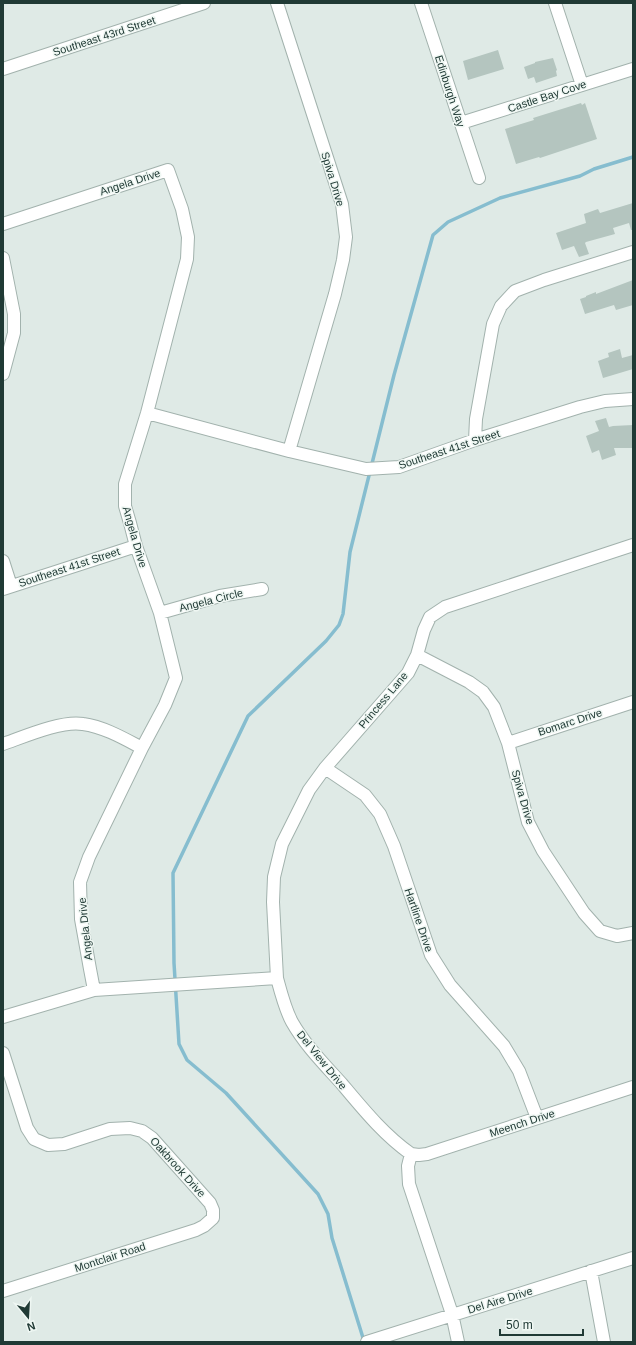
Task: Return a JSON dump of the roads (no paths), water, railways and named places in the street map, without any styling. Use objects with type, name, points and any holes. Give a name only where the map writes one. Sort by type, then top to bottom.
[{"type":"street","name":"Southeast 43rd Street","points":[[3,69],[204,3]]},
{"type":"street","name":"Spiva Drive","points":[[277,3],[342,204],[346,237],[343,260],[335,294],[289,451]]},
{"type":"street","name":"Edinburgh Way","points":[[421,3],[479,178]]},
{"type":"street","points":[[555,3],[582,85]]},
{"type":"street","name":"Castle Bay Cove","points":[[461,123],[633,69]]},
{"type":"street","name":"Angela Drive","points":[[3,224],[168,170],[182,209],[188,237],[187,259],[147,413],[125,484],[125,506],[136,546],[160,613],[176,678],[165,705],[142,748],[90,857],[80,882],[81,919],[94,990]]},
{"type":"street","points":[[475,440],[476,419],[493,324],[501,306],[515,291],[544,280],[633,252]]},
{"type":"street","points":[[3,258],[14,314],[14,333],[3,374]]},
{"type":"street","name":"Southeast 41st Street","points":[[147,413],[366,470],[399,467],[475,440],[580,407],[605,401],[633,399]]},
{"type":"street","name":"Princess Lane","points":[[277,978],[273,902],[274,877],[282,844],[309,790],[324,768],[408,673],[417,655],[424,630],[430,617],[445,607],[633,545]]},
{"type":"street","name":"Southeast 41st Street","points":[[7,587],[136,546]]},
{"type":"street","points":[[3,561],[7,587]]},
{"type":"street","name":"Angela Circle","points":[[160,613],[220,596],[262,589]]},
{"type":"street","name":"Spiva Drive","points":[[417,655],[469,682],[483,692],[494,708],[508,743],[528,822],[547,858],[584,913],[600,931],[617,936],[633,933]]},
{"type":"street","name":"Bomarc Drive","points":[[508,743],[633,702]]},
{"type":"street","points":[[3,744],[50,728],[81,723],[113,733],[142,748]]},
{"type":"street","name":"Hartline Drive","points":[[324,768],[365,795],[380,814],[394,846],[431,955],[450,985],[504,1046],[520,1071],[537,1118]]},
{"type":"street","points":[[3,1017],[62,998],[94,990],[277,978]]},
{"type":"street","name":"Del View Drive","points":[[277,978],[282,997],[292,1022],[311,1049],[395,1143],[411,1154]]},
{"type":"street","name":"Oakbrook Drive","points":[[3,1053],[27,1128],[34,1139],[48,1145],[64,1144],[110,1129],[130,1128],[142,1131],[152,1138],[210,1203],[213,1210],[213,1218]]},
{"type":"street","name":"Meench Drive","points":[[411,1154],[427,1154],[633,1087]]},
{"type":"street","points":[[411,1154],[408,1166],[409,1184],[452,1314],[458,1342]]},
{"type":"street","name":"Montclair Road","points":[[3,1291],[196,1230],[204,1226],[213,1218]]},
{"type":"street","name":"Del Aire Drive","points":[[369,1341],[633,1258]]},
{"type":"street","points":[[591,1271],[604,1342]]},
{"type":"waterway","points":[[364,1341],[332,1238],[328,1214],[318,1194],[226,1093],[187,1060],[179,1044],[174,963],[173,873],[248,716],[326,641],[339,625],[343,614],[350,552],[394,375],[433,235],[448,222],[500,198],[580,176],[594,169],[633,157]]}]
